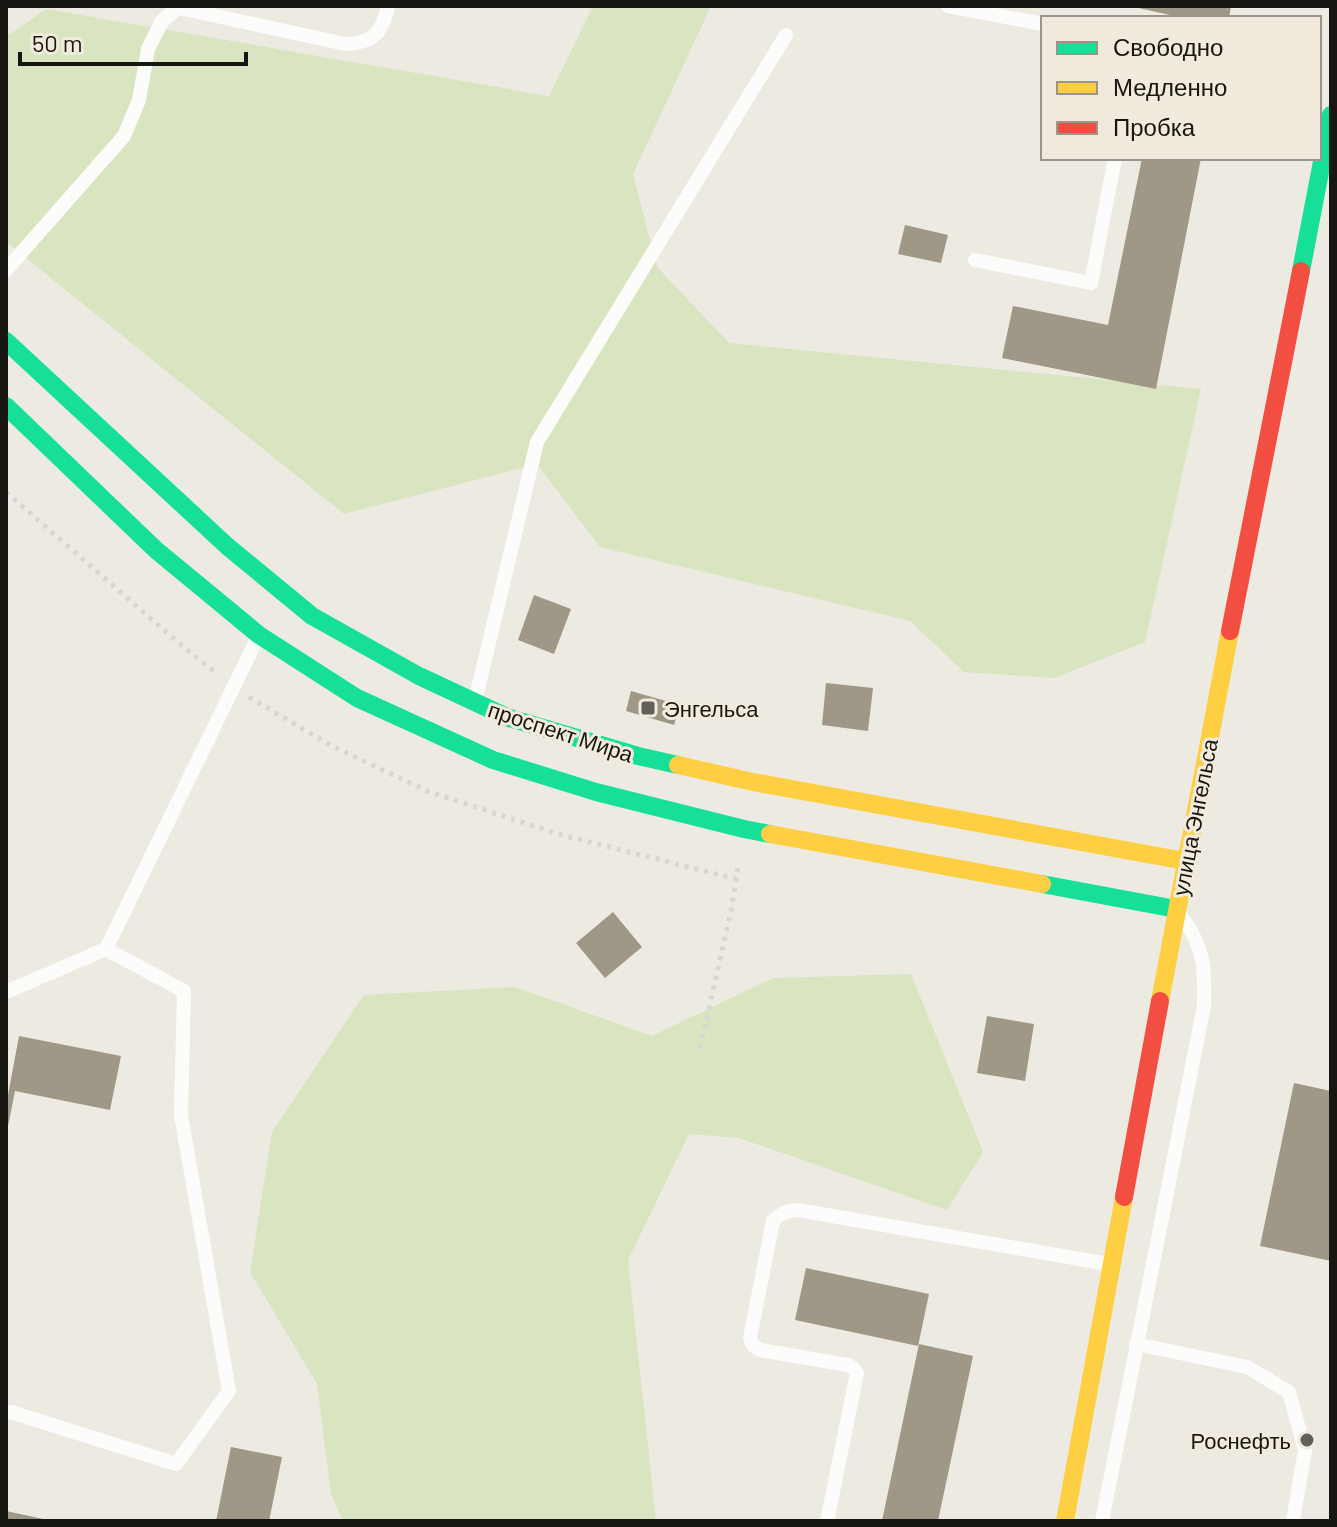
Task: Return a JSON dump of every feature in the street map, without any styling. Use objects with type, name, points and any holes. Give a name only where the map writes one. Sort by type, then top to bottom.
[{"type":"street","name":"улица Энгельса","points":[[1065,1521],[1185,861],[1331,115]]},
{"type":"street","name":"проспект Мира","points":[[6,341],[227,546],[312,616],[419,676],[509,718],[652,760],[753,782],[1185,861]]},
{"type":"street","name":"проспект Мира","points":[[6,406],[156,550],[259,635],[357,698],[493,760],[596,792],[744,829],[1176,909]]},
{"type":"lane","points":[[6,270],[124,136],[139,100],[148,49],[162,21],[180,7],[354,44],[376,36],[388,6]]},
{"type":"lane","points":[[948,6],[1041,24]]},
{"type":"lane","points":[[474,702],[537,442],[786,35]]},
{"type":"lane","points":[[975,260],[1091,283],[1115,160]]},
{"type":"lane","points":[[6,992],[106,949],[259,635]]},
{"type":"lane","points":[[1102,1521],[1204,1006],[1205,967],[1194,932],[1176,909]]},
{"type":"lane","points":[[11,1412],[176,1464],[229,1391],[181,1115],[184,991],[106,949]]},
{"type":"lane","points":[[827,1521],[857,1373],[848,1365],[760,1350],[753,1345],[750,1338],[773,1221],[779,1215],[798,1210],[1112,1264]]},
{"type":"lane","points":[[1136,1344],[1247,1367],[1289,1392],[1305,1450],[1293,1521]]},
{"type":"path","points":[[700,1048],[731,911],[744,829]]},
{"type":"green space","points":[[593,6],[711,6],[633,174],[657,267],[729,343],[1201,389],[1145,642],[1054,678],[964,672],[910,621],[600,547],[537,464],[344,514],[6,242],[6,37],[46,9],[549,96]]},
{"type":"green space","points":[[911,974],[983,1152],[947,1210],[739,1138],[689,1134],[628,1260],[656,1521],[343,1521],[331,1494],[317,1384],[250,1272],[272,1132],[364,995],[515,987],[652,1036],[773,978]]},
{"type":"building","points":[[1231,6],[1229,16],[1170,16],[1134,7]]},
{"type":"building","points":[[1142,160],[1201,160],[1156,389],[1002,358],[1013,306],[1108,325]]},
{"type":"building","points":[[905,225],[948,235],[941,263],[898,254]]},
{"type":"building","points":[[534,595],[571,609],[554,654],[518,640]]},
{"type":"building","points":[[826,683],[873,688],[868,731],[822,725]]},
{"type":"building","points":[[631,691],[680,705],[674,725],[626,711]]},
{"type":"building","points":[[613,912],[642,947],[605,978],[576,943]]},
{"type":"building","points":[[987,1016],[1034,1024],[1025,1081],[977,1073]]},
{"type":"building","points":[[19,1036],[121,1056],[110,1110],[15,1091],[6,1131],[6,1094]]},
{"type":"building","points":[[1294,1083],[1331,1091],[1331,1261],[1260,1246]]},
{"type":"building","points":[[806,1268],[929,1294],[918,1346],[795,1320]]},
{"type":"building","points":[[919,1344],[973,1356],[938,1521],[882,1521]]},
{"type":"building","points":[[231,1447],[282,1457],[269,1521],[216,1521]]},
{"type":"building","points":[[6,1511],[48,1520],[48,1521],[6,1521]]},
{"type":"traffic: fast","points":[[1301,271],[1331,115]]},
{"type":"traffic: fast","points":[[6,341],[227,546],[312,616],[419,676],[509,718],[678,765]]},
{"type":"traffic: fast","points":[[6,406],[156,550],[259,635],[357,698],[493,760],[596,792],[770,834]]},
{"type":"traffic: fast","points":[[1042,884],[1176,909]]},
{"type":"traffic: slow","points":[[1160,1001],[1230,631]]},
{"type":"traffic: slow","points":[[678,765],[753,782],[1185,861]]},
{"type":"traffic: slow","points":[[770,834],[1042,884]]},
{"type":"traffic: slow","points":[[1065,1521],[1124,1197]]},
{"type":"traffic: jam","points":[[1230,631],[1301,271]]},
{"type":"traffic: jam","points":[[1124,1197],[1160,1001]]},
{"type":"place","name":"Энгельса","points":[[648,708]]},
{"type":"place","name":"Роснефть","points":[[1307,1440]]}]
